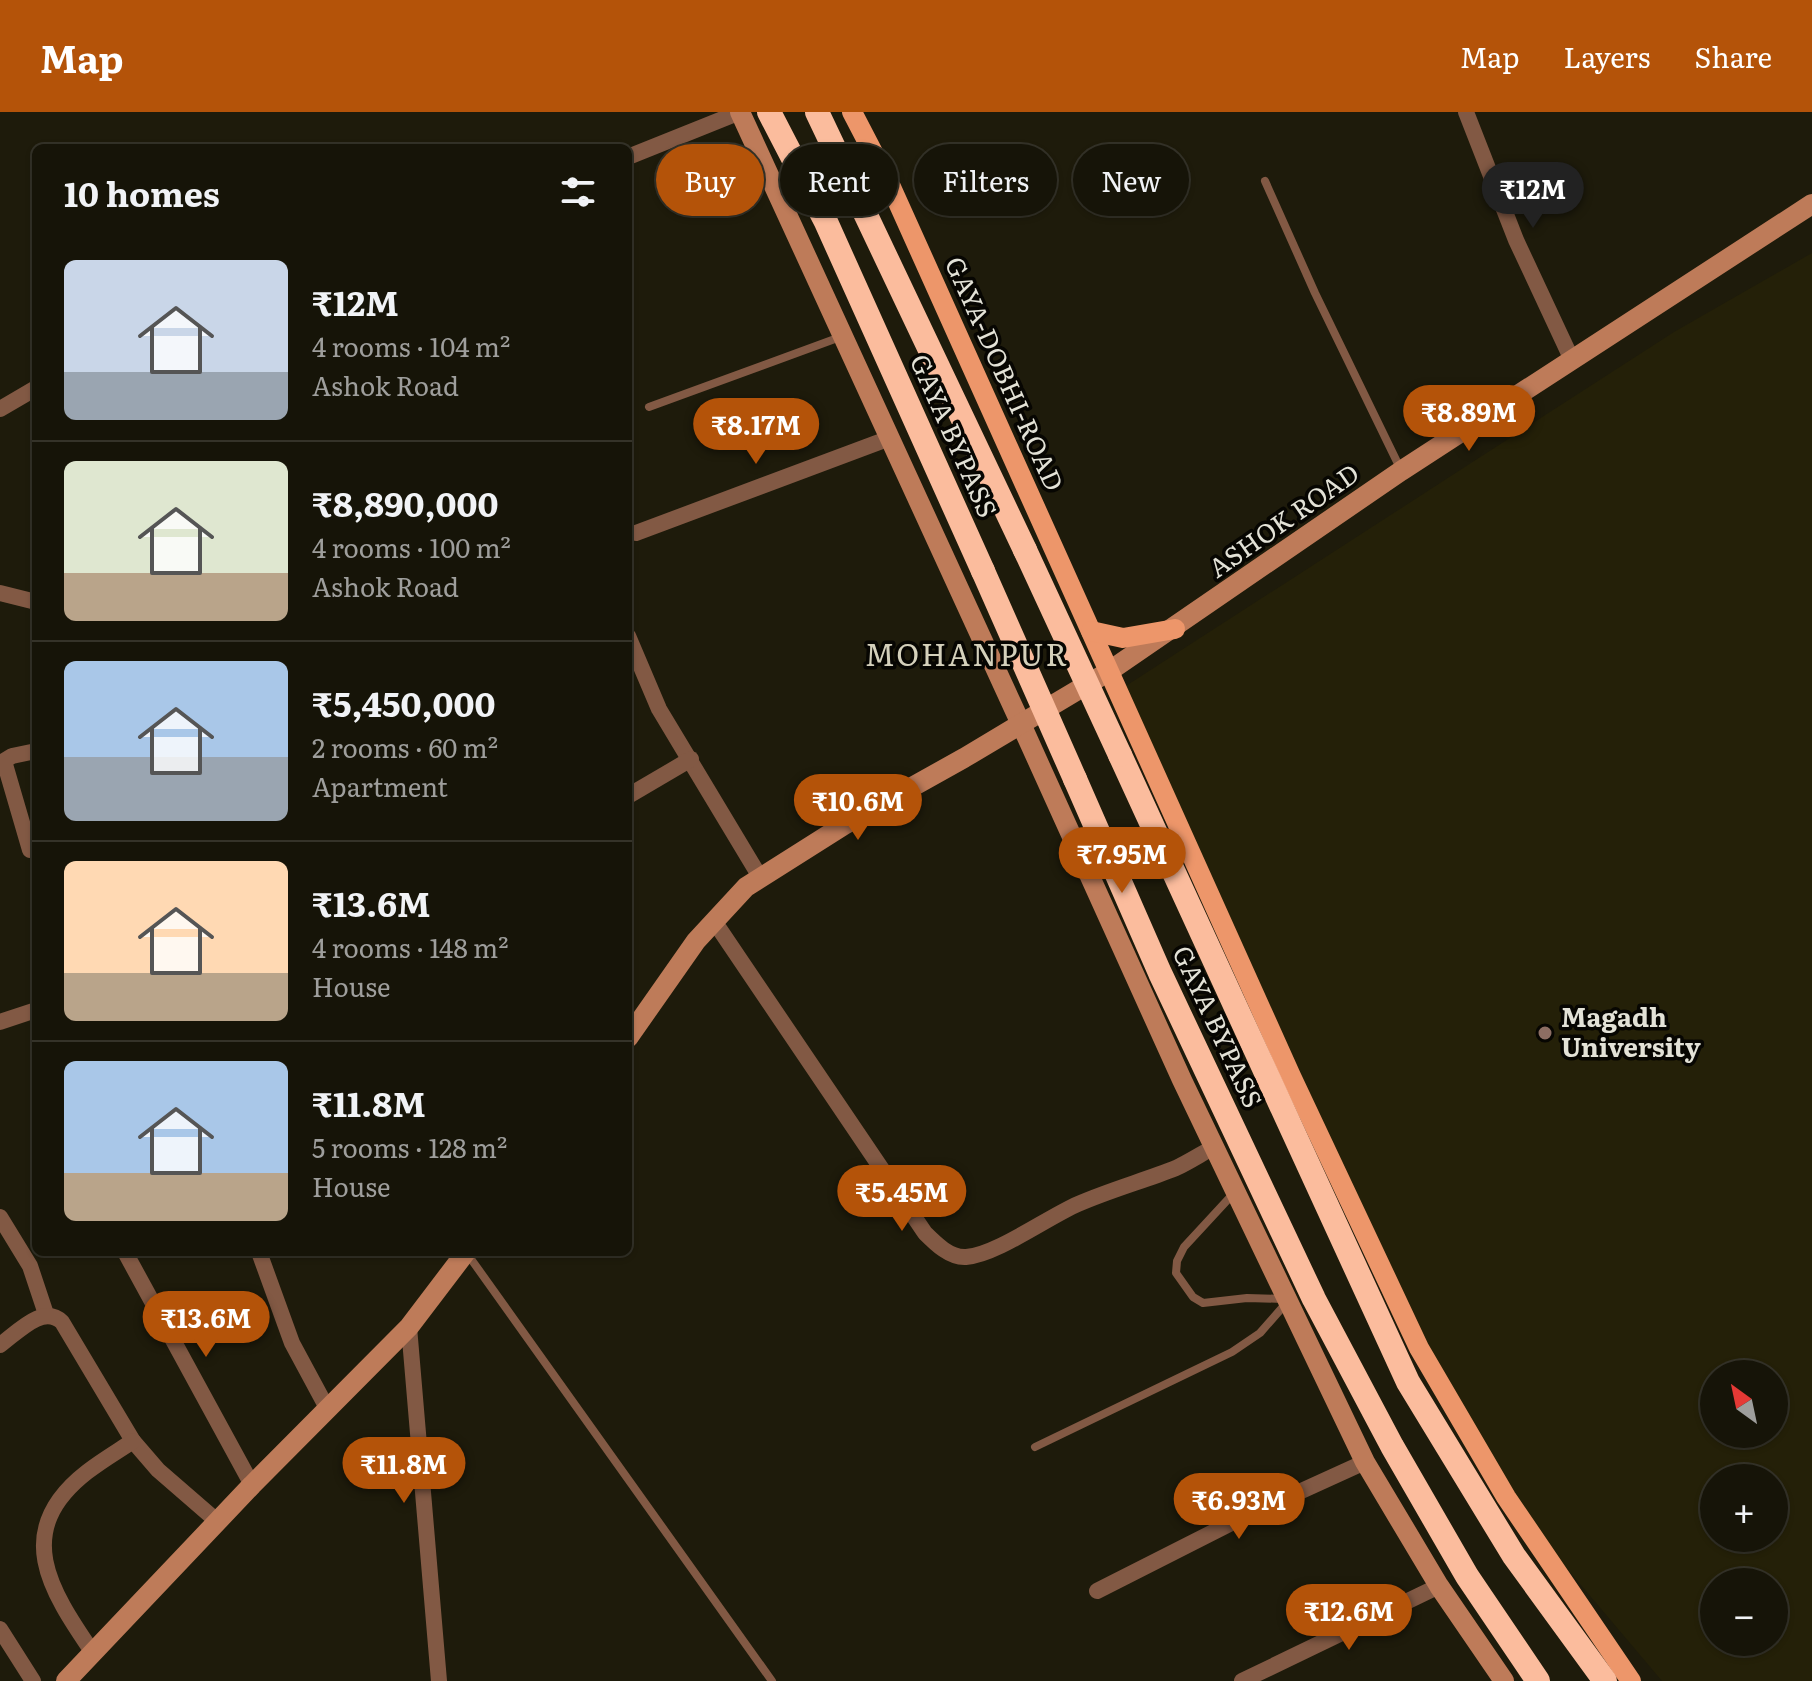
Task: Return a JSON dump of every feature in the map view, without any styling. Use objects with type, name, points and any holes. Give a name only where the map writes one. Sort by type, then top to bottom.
[{"type":"highway","name":"GAYA BYPASS","points":[[769,112],[826,222],[1160,973],[1314,1299],[1392,1446],[1467,1576],[1538,1681]]},
{"type":"highway","points":[[817,112],[1025,550],[1408,1382],[1514,1556],[1605,1681]]},
{"type":"main road","name":"GAYA-DOBHI-ROAD","points":[[852,112],[891,187],[1291,1076],[1419,1348],[1514,1510],[1631,1681]]},
{"type":"main road","points":[[1091,631],[1123,638],[1175,629]]},
{"type":"street","points":[[632,155],[740,112],[1214,1147],[1365,1462],[1439,1586],[1504,1681]]},
{"type":"street","points":[[1466,112],[1516,240],[1572,360]]},
{"type":"street","name":"ASHOK ROAD","points":[[632,1032],[696,941],[733,899],[760,877],[1021,724],[1106,666],[1175,629],[1401,471],[1812,204]]},
{"type":"street","points":[[0,409],[32,390]]},
{"type":"street","points":[[636,533],[890,438]]},
{"type":"street","points":[[0,593],[32,601]]},
{"type":"street","points":[[632,645],[659,709],[760,877]]},
{"type":"street","points":[[30,850],[4,761],[32,752]]},
{"type":"street","points":[[632,794],[691,759]]},
{"type":"street","points":[[714,921],[925,1233],[951,1253],[965,1257],[986,1251],[1076,1205],[1177,1167],[1214,1147]]},
{"type":"street","points":[[0,1022],[32,1011]]},
{"type":"street","points":[[0,1217],[30,1266],[46,1314]]},
{"type":"street","points":[[127,1256],[252,1485]]},
{"type":"street","points":[[260,1256],[292,1343],[327,1408]]},
{"type":"street","points":[[76,1677],[93,1653],[252,1485],[409,1327],[463,1256]]},
{"type":"street","points":[[0,1345],[46,1314],[54,1315],[62,1322],[133,1441],[158,1470],[218,1522]]},
{"type":"street","points":[[409,1327],[439,1681]]},
{"type":"street","points":[[93,1653],[64,1612],[50,1582],[43,1547],[46,1522],[59,1499],[86,1473],[133,1441]]},
{"type":"street","points":[[1097,1591],[1233,1522],[1365,1462]]},
{"type":"street","points":[[1242,1681],[1439,1586]]},
{"type":"street","points":[[0,1629],[33,1681]]},
{"type":"lane","points":[[1265,181],[1401,471]]},
{"type":"lane","points":[[649,407],[843,336]]},
{"type":"lane","points":[[1235,1191],[1184,1247],[1177,1261],[1176,1273],[1193,1297],[1203,1303],[1247,1298],[1289,1299]]},
{"type":"lane","points":[[469,1256],[772,1681]]},
{"type":"lane","points":[[1035,1447],[1232,1352],[1267,1326],[1289,1299]]},
{"type":"shaded area","name":"Magadh University","points":[[1812,253],[1812,1681],[1662,1681],[1488,1475],[1115,693],[1674,332]]},
{"type":"place","name":"Magadh University","points":[[1545,1033]]},
{"type":"district","name":"MOHANPUR","points":[[967,656]]}]
